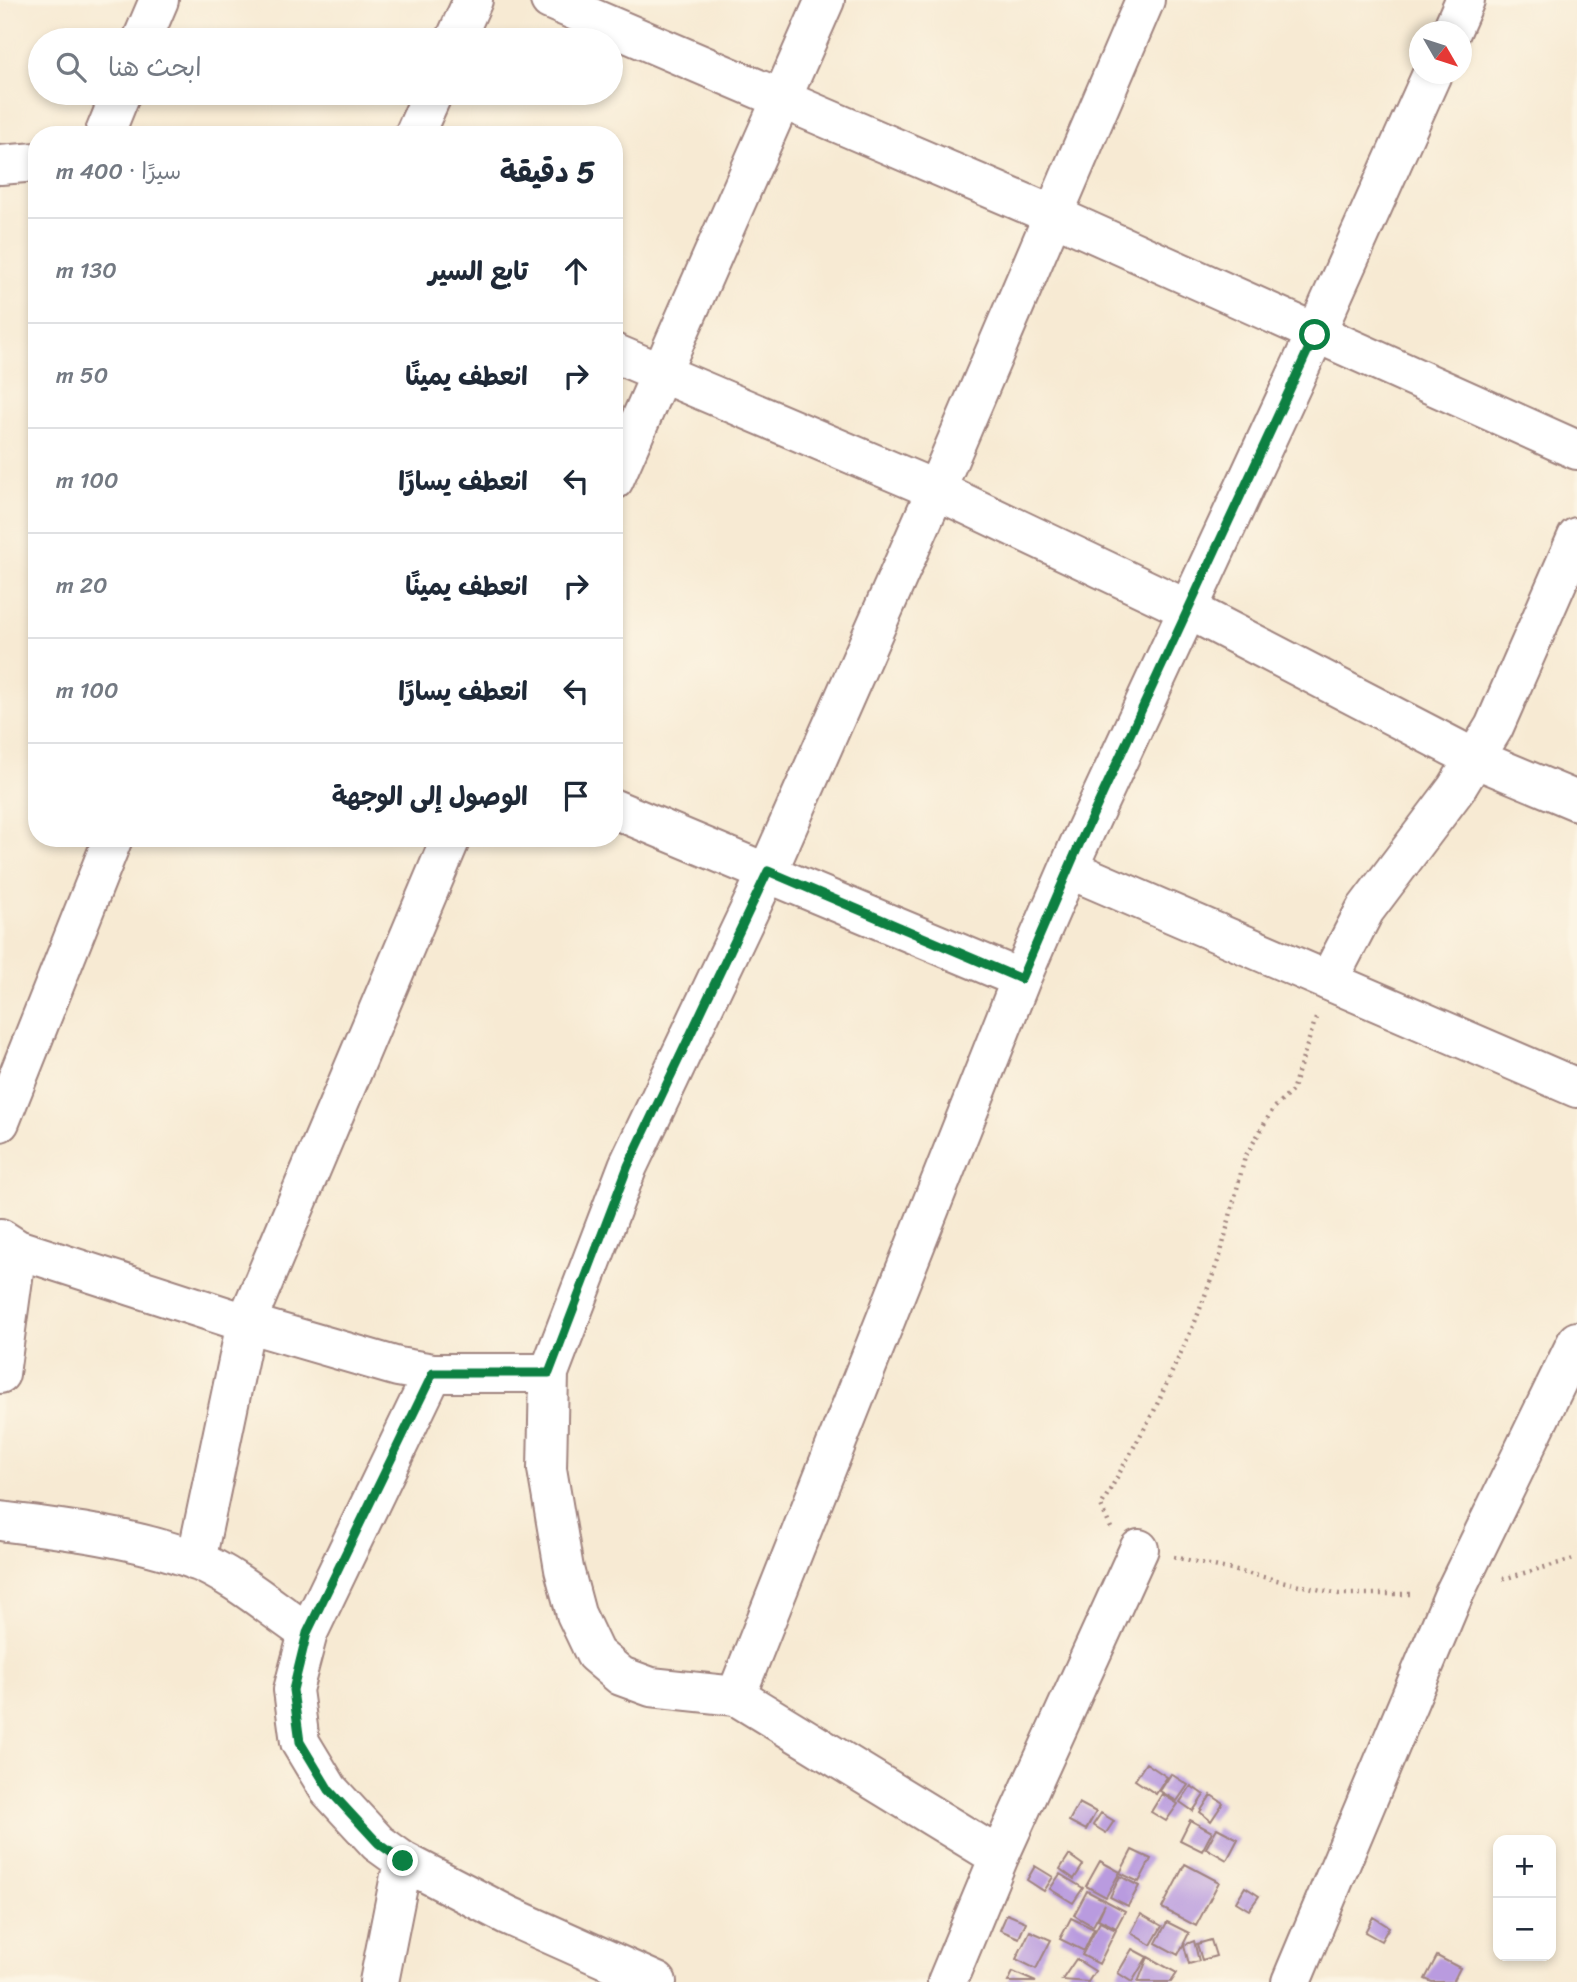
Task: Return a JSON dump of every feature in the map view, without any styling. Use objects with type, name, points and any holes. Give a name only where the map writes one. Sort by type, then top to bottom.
[{"type":"street","points":[[147,28],[159,0]]},
{"type":"street","points":[[460,28],[473,0]]},
{"type":"street","points":[[550,0],[615,28]]},
{"type":"street","points":[[623,461],[663,375],[825,0]]},
{"type":"street","points":[[999,1857],[736,1696],[652,1687],[621,1676],[595,1654],[576,1614],[564,1569],[547,1469],[549,1373],[628,1166],[768,871],[1055,216],[1146,0]]},
{"type":"street","points":[[1456,21],[1465,0]]},
{"type":"street","points":[[623,32],[1055,216],[1315,335],[1577,450]]},
{"type":"street","points":[[736,1696],[1021,979],[1428,84]]},
{"type":"street","points":[[108,126],[116,105]]},
{"type":"street","points":[[418,126],[428,105]]},
{"type":"street","points":[[0,165],[28,163]]},
{"type":"street","points":[[623,357],[936,490],[1189,610],[1391,712],[1474,758],[1577,802]]},
{"type":"street","points":[[1328,981],[1365,910],[1456,789],[1494,727],[1577,537]]},
{"type":"street","points":[[623,813],[1021,979]]},
{"type":"street","points":[[0,1122],[109,847]]},
{"type":"street","points":[[196,1561],[246,1323],[447,847]]},
{"type":"street","points":[[1069,869],[1577,1088]]},
{"type":"street","points":[[0,1374],[8,1244],[246,1323],[398,1367],[433,1373],[549,1373]]},
{"type":"street","points":[[1291,1982],[1454,1594],[1577,1341]]},
{"type":"street","points":[[433,1373],[307,1633],[293,1690],[300,1742],[329,1790],[378,1843],[403,1861],[507,1915],[657,1982]]},
{"type":"street","points":[[0,1521],[129,1542],[196,1561],[236,1583],[307,1633]]},
{"type":"street","points":[[947,1982],[999,1857],[1139,1549]]},
{"type":"street","points":[[379,1982],[403,1861]]},
{"type":"path","points":[[1328,981],[1292,1091],[1273,1108],[1245,1157],[1220,1256],[1195,1322],[1154,1411],[1101,1506],[1114,1534],[1139,1549],[1339,1594],[1454,1594],[1577,1558]]},
{"type":"building","points":[[1146,1763],[1167,1777],[1156,1794],[1135,1780]]},
{"type":"building","points":[[1171,1774],[1188,1785],[1177,1801],[1160,1791]]},
{"type":"building","points":[[1191,1786],[1204,1795],[1193,1811],[1180,1802]]},
{"type":"building","points":[[1162,1794],[1178,1804],[1166,1821],[1151,1812]]},
{"type":"building","points":[[1211,1795],[1223,1803],[1211,1821],[1200,1812]]},
{"type":"building","points":[[1079,1803],[1096,1812],[1086,1830],[1069,1821]]},
{"type":"building","points":[[1101,1813],[1114,1821],[1106,1833],[1093,1825]]},
{"type":"building","points":[[1190,1820],[1212,1832],[1202,1851],[1180,1840]]},
{"type":"building","points":[[1217,1828],[1238,1839],[1227,1860],[1206,1848]]},
{"type":"building","points":[[1132,1850],[1151,1859],[1139,1882],[1120,1873]]},
{"type":"building","points":[[1069,1855],[1083,1865],[1074,1879],[1060,1869]]},
{"type":"building","points":[[1100,1861],[1120,1872],[1106,1897],[1086,1886]]},
{"type":"building","points":[[1185,1864],[1219,1882],[1196,1926],[1162,1908]]},
{"type":"building","points":[[1035,1866],[1053,1877],[1044,1891],[1027,1880]]},
{"type":"building","points":[[1060,1874],[1083,1888],[1073,1903],[1050,1889]]},
{"type":"building","points":[[1120,1876],[1139,1886],[1128,1906],[1110,1897]]},
{"type":"building","points":[[1245,1887],[1259,1896],[1249,1910],[1236,1902]]},
{"type":"building","points":[[1087,1891],[1125,1911],[1116,1928],[1098,1919],[1105,1904],[1093,1926],[1074,1915]]},
{"type":"building","points":[[1007,1914],[1026,1922],[1019,1938],[1000,1930]]},
{"type":"building","points":[[1141,1914],[1162,1926],[1151,1945],[1131,1933]]},
{"type":"building","points":[[1373,1917],[1389,1927],[1381,1941],[1365,1932]]},
{"type":"building","points":[[1071,1918],[1094,1929],[1084,1951],[1060,1939]]},
{"type":"building","points":[[1100,1922],[1116,1930],[1099,1964],[1082,1955]]},
{"type":"building","points":[[1167,1922],[1189,1933],[1178,1955],[1156,1943]]},
{"type":"building","points":[[1030,1931],[1051,1940],[1036,1969],[1016,1959]]},
{"type":"building","points":[[1211,1940],[1216,1956],[1202,1960],[1197,1944]]},
{"type":"building","points":[[1194,1941],[1199,1961],[1189,1964],[1184,1945]]},
{"type":"building","points":[[1132,1949],[1147,1957],[1132,1982],[1118,1973]]},
{"type":"building","points":[[1437,1956],[1460,1968],[1453,1982],[1432,1982],[1425,1979]]},
{"type":"building","points":[[1148,1957],[1177,1973],[1171,1982],[1138,1982]]},
{"type":"building","points":[[1076,1959],[1095,1971],[1088,1982],[1062,1980]]},
{"type":"building","points":[[1013,1972],[1036,1982],[1008,1982]]},
{"type":"route","points":[[403,1861],[378,1843],[329,1790],[300,1742],[293,1690],[307,1633],[433,1373],[549,1373],[628,1166],[768,871],[1021,979],[1078,847],[1315,335]]}]
